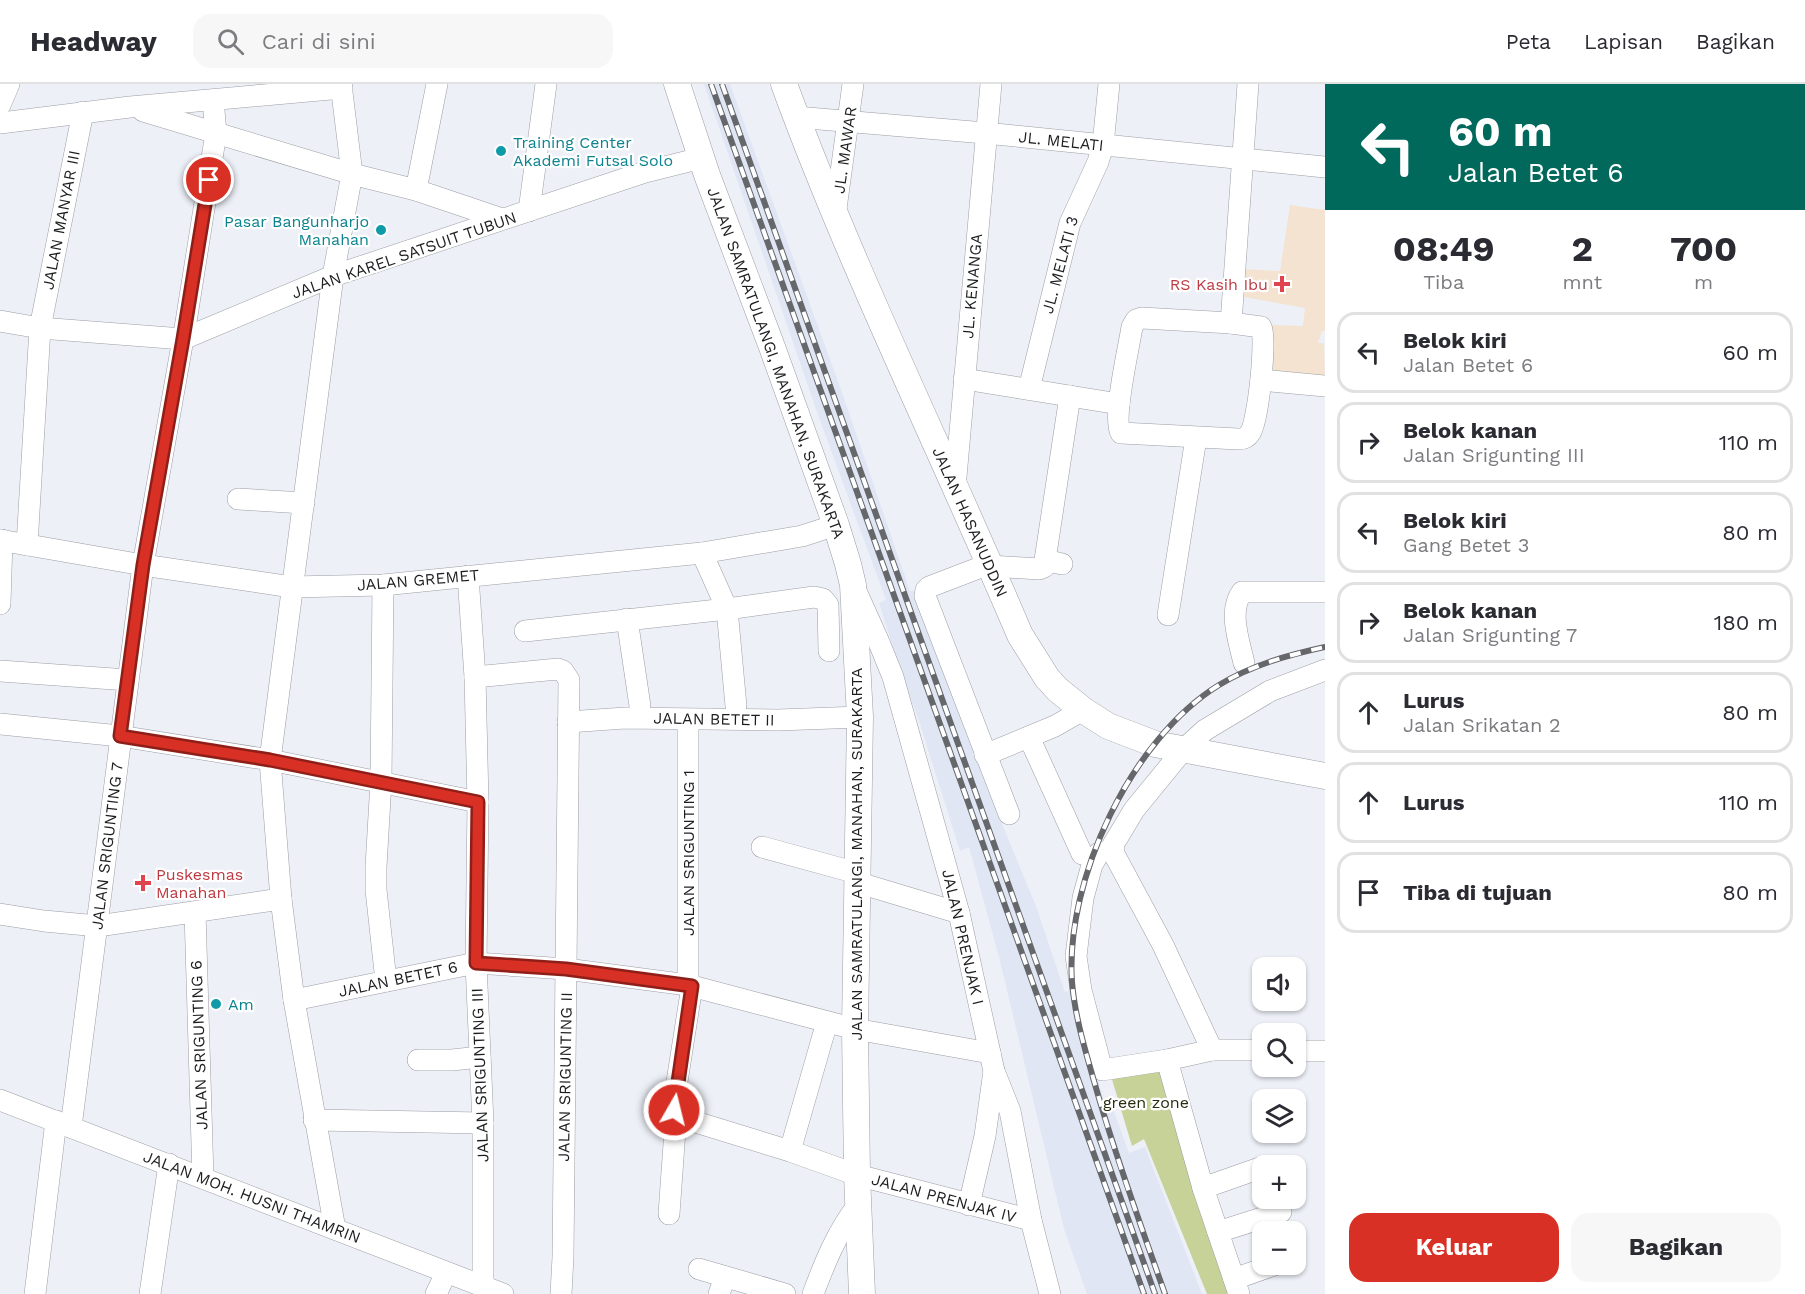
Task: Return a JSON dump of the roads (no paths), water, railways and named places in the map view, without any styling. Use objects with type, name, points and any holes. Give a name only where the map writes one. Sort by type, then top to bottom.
[{"type":"main road","name":"JALAN SAMRATULANGI, MANAHAN, SURAKARTA","points":[[677,84],[701,158],[836,525],[853,585],[860,717],[855,1029],[857,1175],[862,1294]]},
{"type":"main road","name":"JALAN HASANUDDIN","points":[[783,84],[835,217],[1020,635],[1047,678],[1083,710],[1108,726],[1145,741],[1325,777]]},
{"type":"street","points":[[0,105],[9,84]]},
{"type":"street","points":[[416,190],[437,84]]},
{"type":"street","points":[[529,211],[546,84]]},
{"type":"street","name":"JL. MAWAR","points":[[835,217],[853,84]]},
{"type":"street","name":"JL. KENANGA","points":[[955,488],[991,84]]},
{"type":"street","name":"JL. MELATI 3","points":[[1029,389],[1070,223],[1098,162],[1103,145],[1109,84]]},
{"type":"street","points":[[1231,323],[1248,84]]},
{"type":"street","points":[[0,123],[82,112],[342,86],[350,173],[333,276],[270,760],[281,899],[294,1000],[335,1229]]},
{"type":"street","name":"JALAN SRIGUNTING 7","points":[[35,1294],[98,926],[143,565],[216,133],[213,100]]},
{"type":"street","points":[[130,107],[350,173],[416,190],[502,219]]},
{"type":"street","name":"JALAN MANYAR III","points":[[27,545],[40,328],[82,112]]},
{"type":"street","name":"JL. MELATI","points":[[796,117],[985,133],[1325,167]]},
{"type":"street","name":"JALAN KAREL SATSUIT TUBUN","points":[[0,321],[40,328],[183,339],[333,276],[645,172],[701,158]]},
{"type":"street","points":[[1154,318],[1261,327],[1263,330],[1261,380],[1253,429],[1247,436],[1238,439],[1196,438],[1121,433],[1118,423],[1119,405],[1132,327],[1136,320],[1154,318]]},
{"type":"street","points":[[964,379],[1119,405]]},
{"type":"street","points":[[1261,380],[1325,386]]},
{"type":"street","points":[[1009,814],[925,593],[929,587],[990,565],[1039,569],[1054,562],[1070,396]]},
{"type":"street","points":[[1168,615],[1196,438]]},
{"type":"street","points":[[237,499],[304,503]]},
{"type":"street","name":"JALAN GREMET","points":[[1,540],[143,565],[292,587],[383,585],[702,553],[802,536],[836,525]]},
{"type":"street","points":[[0,604],[1,540]]},
{"type":"street","points":[[702,553],[728,609],[736,706]]},
{"type":"street","name":"JALAN SRIGUNTING III","points":[[468,576],[475,677],[478,802],[476,963],[483,1123],[483,1286]]},
{"type":"street","points":[[383,585],[381,781],[376,890],[386,981]]},
{"type":"street","name":"JALAN PRENJAK I","points":[[853,585],[893,677],[959,913],[992,1062],[1010,1111],[1030,1220],[1050,1294]]},
{"type":"street","points":[[1244,663],[1235,621],[1236,603],[1242,592],[1325,592]]},
{"type":"street","points":[[525,631],[728,609],[814,597],[823,599],[828,605],[830,651]]},
{"type":"street","points":[[627,619],[640,706]]},
{"type":"street","name":"JALAN SRIGUNTING II","points":[[475,677],[558,669],[563,671],[569,680],[561,1294]]},
{"type":"street","points":[[1212,1050],[1163,945],[1113,850],[1113,844],[1134,810],[1183,750],[1205,730],[1262,695],[1325,670]]},
{"type":"street","points":[[0,671],[128,680]]},
{"type":"street","points":[[985,755],[1055,726],[1083,710]]},
{"type":"street","name":"JALAN BETET II","points":[[568,722],[625,717],[778,720],[860,717]]},
{"type":"street","name":"JALAN SRIGUNTING 1","points":[[669,1214],[676,1116],[674,1101],[690,986],[688,720]]},
{"type":"street","points":[[0,724],[120,736],[270,760],[478,802]]},
{"type":"street","points":[[1029,737],[1082,854]]},
{"type":"street","points":[[762,847],[959,913]]},
{"type":"street","points":[[1113,850],[1098,853],[1092,865],[1083,898],[1076,956],[1078,976],[1101,1068],[1104,1071],[1212,1050],[1252,1050]]},
{"type":"street","points":[[0,914],[98,926],[281,899]]},
{"type":"street","name":"JALAN SRIGUNTING 6","points":[[195,912],[203,1178]]},
{"type":"street","name":"JALAN BETET 6","points":[[294,1000],[476,963],[566,969],[690,986],[992,1062]]},
{"type":"street","points":[[790,1151],[827,1022]]},
{"type":"street","points":[[1306,1051],[1325,1051]]},
{"type":"street","points":[[418,1060],[480,1057]]},
{"type":"street","points":[[1167,1060],[1203,1188],[1237,1286],[1257,1275]]},
{"type":"street","points":[[969,1205],[985,1136],[992,1062]]},
{"type":"street","name":"JALAN MOH. HUSNI THAMRIN","points":[[0,1100],[503,1294]]},
{"type":"street","points":[[676,1116],[790,1151],[857,1175]]},
{"type":"street","points":[[314,1120],[483,1123]]},
{"type":"street","points":[[150,1294],[169,1164]]},
{"type":"street","points":[[1203,1188],[1252,1171]]},
{"type":"street","name":"JALAN PRENJAK IV","points":[[857,1175],[1030,1220]]},
{"type":"street","points":[[813,1294],[825,1262],[844,1224],[858,1205]]},
{"type":"street","points":[[1218,1232],[1281,1212]]},
{"type":"street","points":[[699,1269],[722,1286],[785,1294]]},
{"type":"street","points":[[436,1294],[446,1273]]},
{"type":"railway","points":[[711,84],[1144,1294]]},
{"type":"railway","points":[[722,84],[1155,1294]]},
{"type":"railway","points":[[1165,1294],[1112,1140],[1078,1022],[1072,982],[1073,942],[1080,900],[1092,857],[1110,816],[1132,776],[1158,740],[1187,709],[1219,685],[1257,666],[1325,647]]},
{"type":"place","name":"Training Center Akademi Futsal Solo","points":[[501,151]]},
{"type":"place","name":"Pasar Bangunharjo Manahan","points":[[381,230]]},
{"type":"place","name":"RS Kasih Ibu","points":[[1282,284]]},
{"type":"place","name":"Puskesmas Manahan","points":[[143,883]]},
{"type":"place","name":"Am","points":[[216,1004]]},
{"type":"park label","name":"green zone","points":[[1146,1102]]}]
